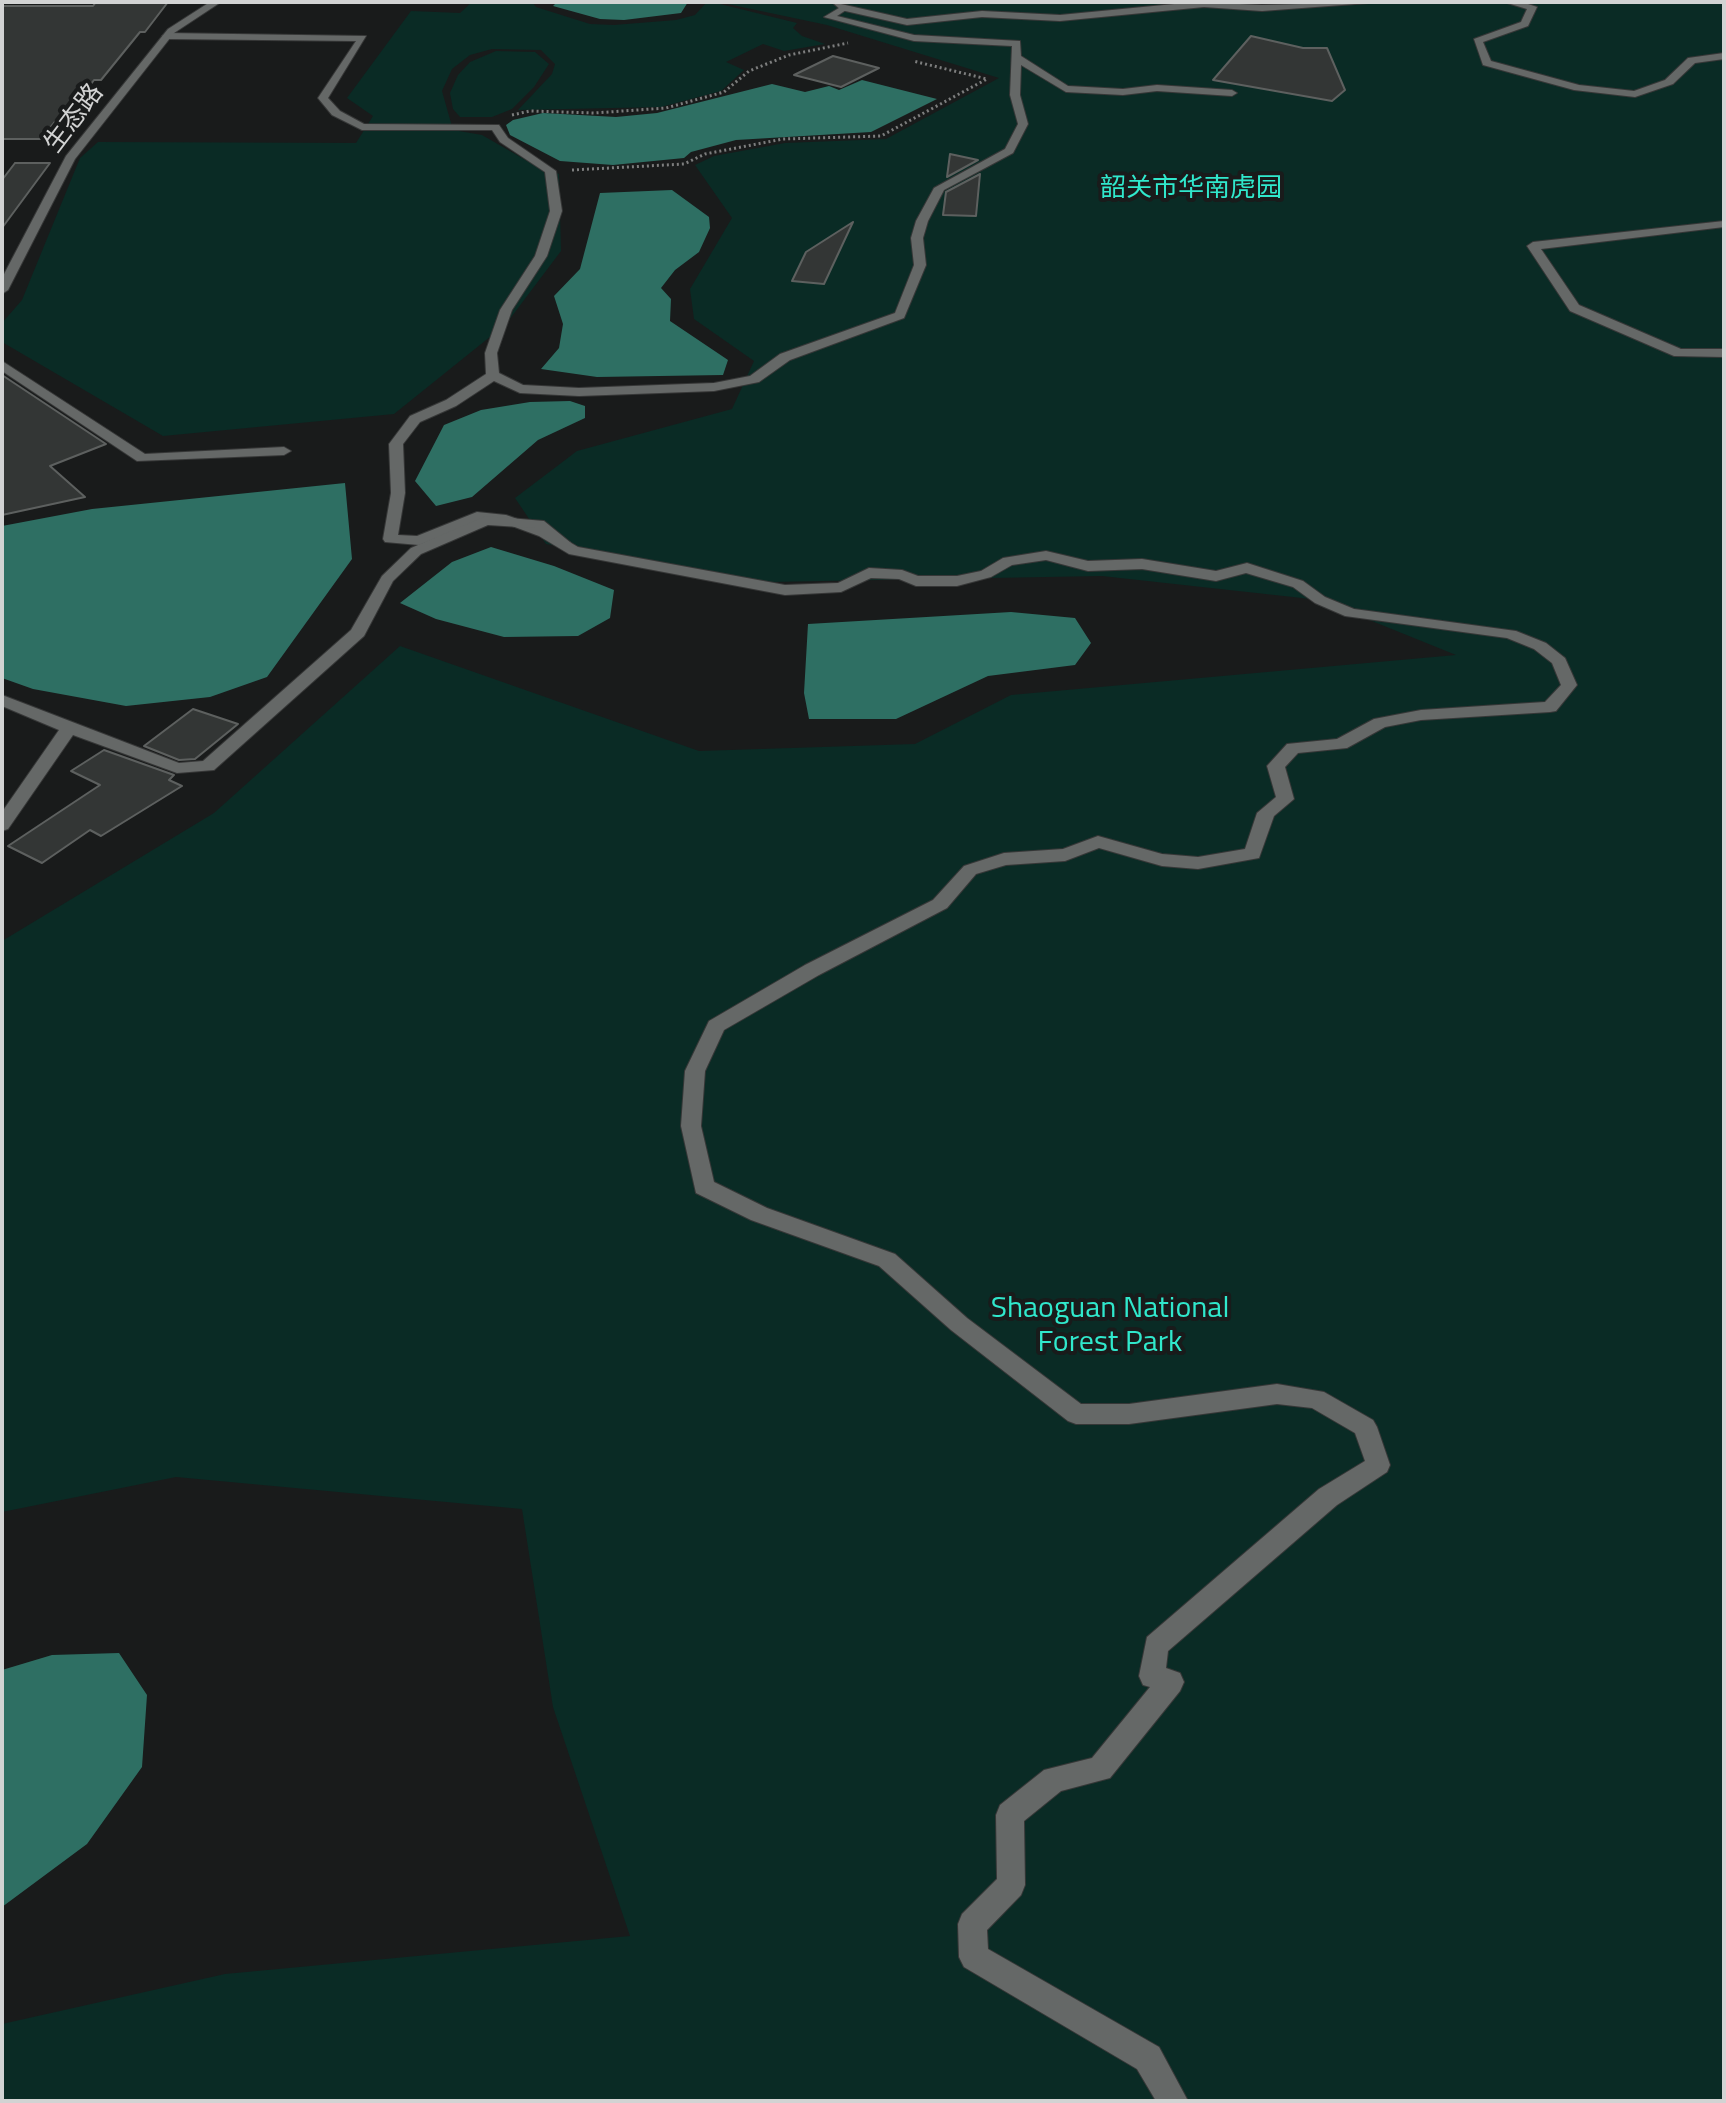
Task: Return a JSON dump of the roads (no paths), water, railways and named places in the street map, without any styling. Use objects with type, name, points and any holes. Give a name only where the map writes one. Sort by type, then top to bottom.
[{"type":"street","name":"生态路","points":[[2,290],[70,158],[167,36],[216,2]]},
{"type":"street","points":[[493,375],[520,389],[579,392],[714,387],[754,379],[785,357],[900,315],[920,265],[920,230],[940,188],[1009,151],[1023,124],[1015,95],[1017,43],[914,38],[829,17],[840,5],[907,22],[982,14],[1060,18],[1204,4],[1262,8],[1377,2]]},
{"type":"street","points":[[1509,2],[1532,7],[1525,24],[1477,41],[1487,63],[1578,88],[1635,94],[1669,82],[1692,60],[1724,56]]},
{"type":"street","points":[[167,36],[363,38],[323,98],[336,113],[362,127],[495,127],[504,140],[550,171],[556,211],[541,256],[506,310],[491,353],[493,375]]},
{"type":"street","points":[[1017,58],[1066,89],[1123,92],[1157,88],[1232,93]]},
{"type":"street","points":[[1724,224],[1533,246],[1574,308],[1679,353],[1724,353]]},
{"type":"street","points":[[2,365],[142,458],[284,451]]},
{"type":"street","points":[[493,375],[451,403],[415,419],[396,444],[398,493],[390,539],[419,541],[477,516],[513,522],[544,533],[574,551],[785,590],[841,587],[869,573],[902,575],[916,581],[957,581],[986,574],[1008,561],[1046,555],[1088,566],[1142,564],[1216,576],[1247,568],[1298,584],[1320,600],[1351,613],[1510,634],[1540,646],[1559,661],[1569,685],[1550,707],[1421,715],[1380,723],[1341,744],[1293,748],[1276,766],[1285,799],[1266,813],[1253,854],[1198,863],[1162,860],[1098,842],[1065,855],[1004,859],[970,870],[940,904],[762,997],[716,1026],[695,1071],[691,1126],[704,1187],[759,1214],[887,1260],[959,1324],[1076,1414],[1129,1414],[1277,1394],[1316,1399],[1365,1427],[1378,1465],[1328,1497],[1156,1645],[1152,1676],[1171,1682],[1100,1769],[1054,1779],[1010,1815],[1011,1885],[972,1924],[974,1957],[1148,2058],[1173,2101]]},
{"type":"street","points":[[2,700],[177,768],[208,766],[358,633],[387,579],[416,551],[486,520],[539,524],[564,543]]},
{"type":"street","points":[[2,825],[69,728]]},
{"type":"park label","name":"韶关市华南虎园","points":[[1191,190]]},
{"type":"park label","name":"Shaoguan National Forest Park","points":[[1110,1327]]}]
